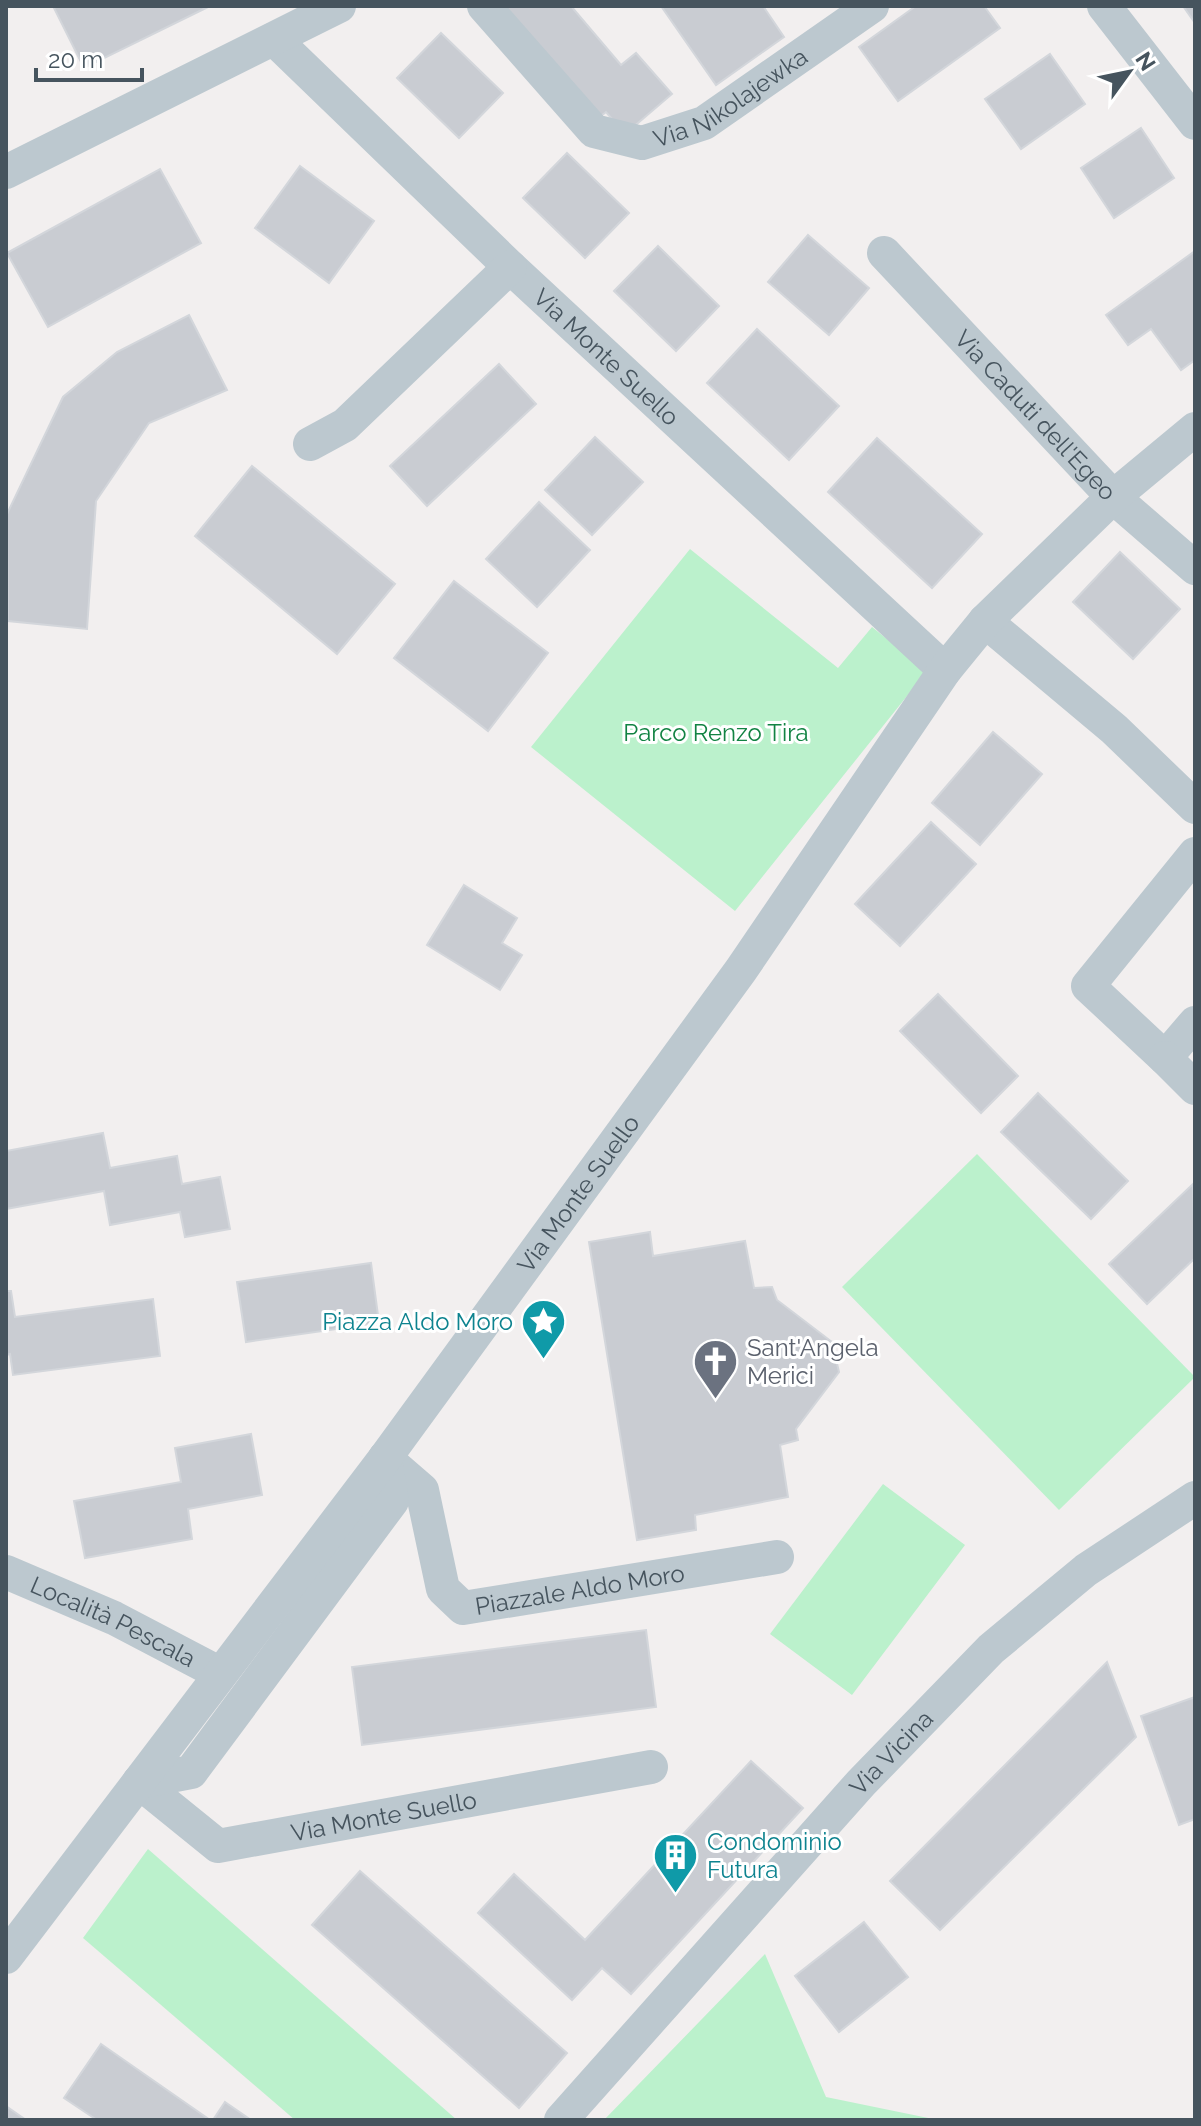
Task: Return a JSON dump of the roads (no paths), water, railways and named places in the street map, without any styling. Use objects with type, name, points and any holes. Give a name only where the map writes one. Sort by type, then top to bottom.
[{"type":"street","points":[[6,172],[339,6]]},
{"type":"street","name":"Via Nikolajewka","points":[[484,6],[594,131],[642,143],[704,123],[872,6]]},
{"type":"street","points":[[1104,6],[1195,123]]},
{"type":"street","name":"Via Monte Suello","points":[[274,39],[510,267],[945,670]]},
{"type":"street","name":"Via Caduti dell'Egeo","points":[[884,253],[1113,497],[1195,568]]},
{"type":"street","points":[[310,444],[345,425],[510,267]]},
{"type":"street","name":"Via Monte Suello","points":[[6,1957],[385,1458],[741,970],[945,670],[985,621],[1113,497],[1195,429]]},
{"type":"street","points":[[985,621],[1114,729],[1195,807]]},
{"type":"street","points":[[1195,854],[1088,986],[1195,1088]]},
{"type":"street","points":[[1165,1058],[1195,1023]]},
{"type":"street","points":[[139,1782],[191,1772],[392,1501],[385,1458]]},
{"type":"street","name":"Piazzale Aldo Moro","points":[[385,1458],[422,1490],[443,1589],[463,1608],[777,1557]]},
{"type":"street","name":"Via Vicina","points":[[561,2120],[861,1783],[991,1649],[1086,1570],[1195,1498]]},
{"type":"street","name":"Località Pescala","points":[[6,1572],[114,1618],[219,1673]]},
{"type":"street","name":"Via Monte Suello","points":[[139,1782],[218,1846],[651,1767]]},
{"type":"place","name":"Piazza Aldo Moro","points":[[544,1360]]},
{"type":"place","name":"Sant'Angela Merici","points":[[716,1400]]},
{"type":"place","name":"Condominio Futura","points":[[676,1894]]},
{"type":"park label","name":"Parco Renzo Tira","points":[[716,732]]}]
